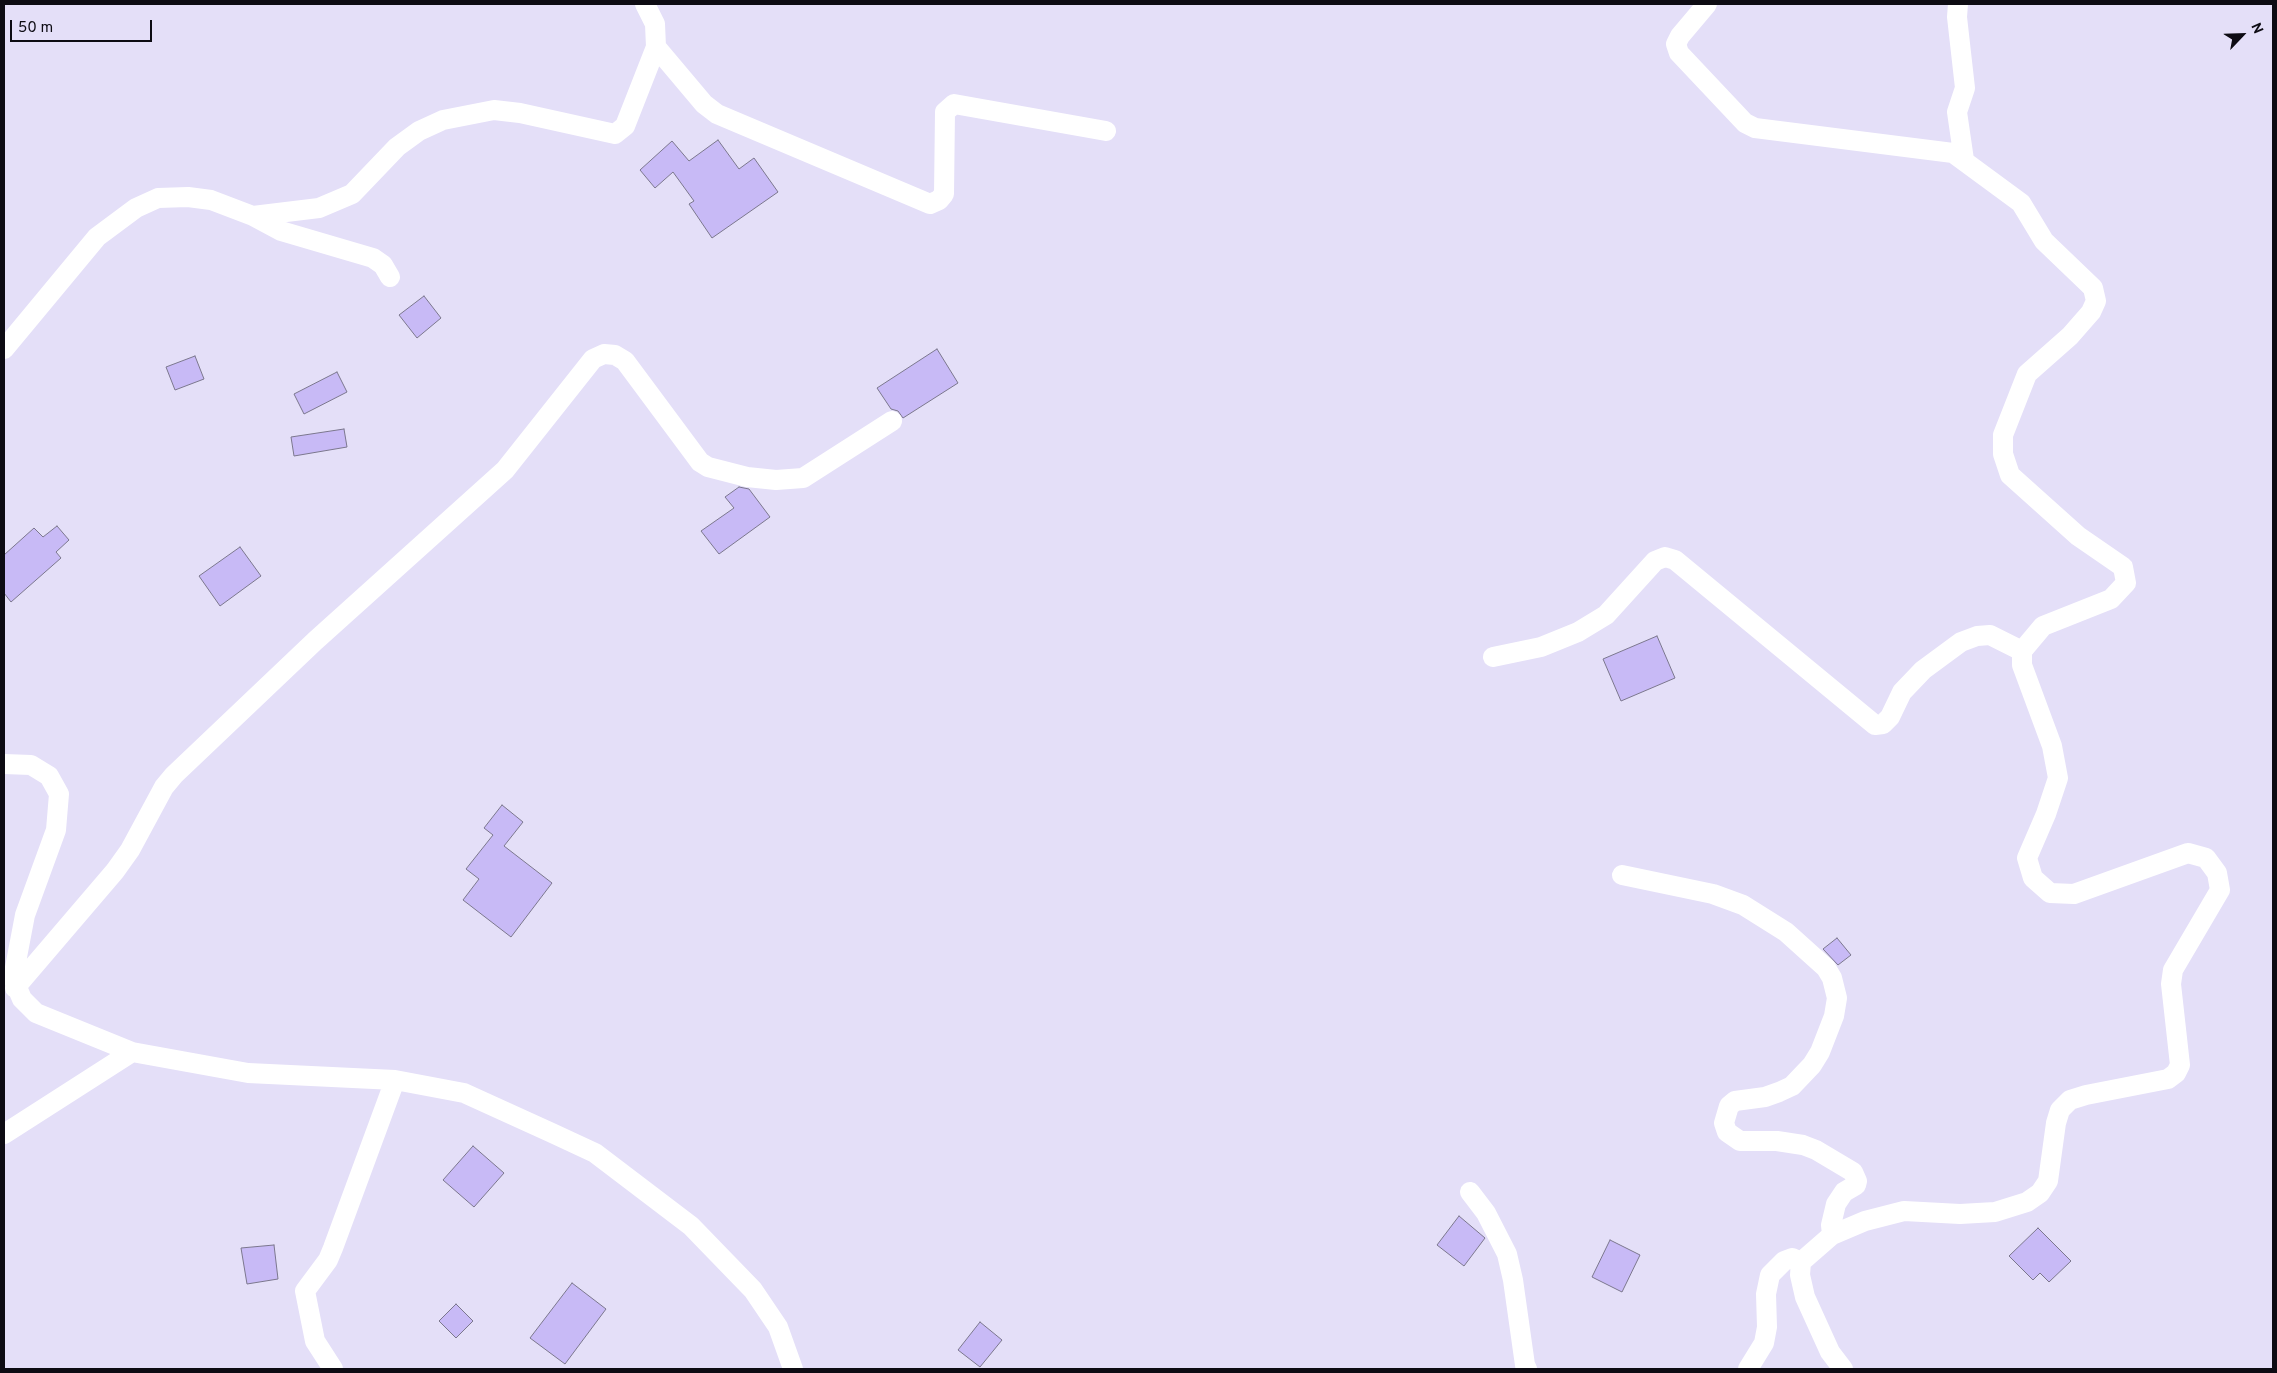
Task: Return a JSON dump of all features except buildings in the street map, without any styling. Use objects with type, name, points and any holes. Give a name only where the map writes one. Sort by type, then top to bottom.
[{"type":"street","points":[[253,216],[319,208],[336,203],[352,194],[397,147],[419,131],[443,120],[494,110],[520,113],[614,134],[625,126],[656,47],[655,24],[646,4]]},
{"type":"street","points":[[1707,4],[1680,36],[1676,44],[1678,53],[1745,123],[1755,128],[1953,153],[2021,203],[2044,241],[2093,288],[2096,301],[2091,312],[2070,336],[2026,374],[2003,435],[2004,454],[2010,475],[2078,536],[2123,567],[2126,583],[2111,599],[2043,626],[2022,651],[2022,666],[2052,746],[2058,778],[2046,814],[2027,858],[2033,878],[2050,893],[2074,894],[2188,854],[2206,858],[2217,873],[2220,890],[2173,970],[2171,984],[2180,1065],[2176,1073],[2168,1079],[2086,1095],[2070,1100],[2060,1110],[2056,1123],[2048,1181],[2040,1193],[2026,1202],[1995,1212],[1960,1214],[1904,1211],[1864,1222],[1832,1235],[1801,1262],[1800,1275],[1805,1297],[1830,1352],[1843,1369]]},
{"type":"street","points":[[1958,4],[1965,88],[1957,112],[1964,160]]},
{"type":"street","points":[[656,47],[704,104],[717,114],[930,204],[939,200],[944,194],[945,112],[954,104],[1106,131]]},
{"type":"street","points":[[4,349],[98,237],[136,208],[158,198],[188,197],[211,200],[253,216],[281,231],[373,258],[383,265],[390,277]]},
{"type":"street","points":[[15,988],[115,871],[130,850],[164,787],[174,775],[315,641],[505,470],[593,359],[604,354],[615,355],[625,361],[700,462],[708,467],[747,477],[776,480],[803,478],[892,421]]},
{"type":"street","points":[[1494,657],[1541,647],[1578,632],[1606,614],[1655,561],[1665,557],[1675,560],[1875,725],[1883,724],[1890,717],[1902,692],[1923,670],[1961,642],[1977,636],[1990,635],[2022,651]]},
{"type":"street","points":[[4,764],[31,765],[49,776],[59,794],[56,830],[25,915],[12,978],[15,988],[22,999],[36,1012],[132,1052],[248,1073],[395,1080],[464,1093],[595,1154],[691,1226],[753,1290],[778,1327],[793,1369]]},
{"type":"street","points":[[1622,875],[1713,894],[1742,905],[1786,932],[1826,968],[1832,978],[1837,998],[1834,1016],[1820,1052],[1812,1065],[1792,1086],[1766,1097],[1735,1101],[1729,1106],[1724,1124],[1728,1132],[1740,1140],[1777,1141],[1803,1145],[1816,1150],[1853,1172],[1858,1181],[1856,1186],[1844,1192],[1836,1204],[1831,1225],[1832,1235]]},
{"type":"street","points":[[4,1134],[132,1052]]},
{"type":"street","points":[[333,1369],[315,1341],[305,1291],[328,1260],[395,1080]]},
{"type":"street","points":[[1470,1192],[1486,1213],[1507,1254],[1513,1280],[1524,1364],[1527,1369]]},
{"type":"street","points":[[1748,1369],[1764,1343],[1767,1327],[1766,1294],[1770,1275],[1784,1261],[1792,1258],[1801,1262]]}]
